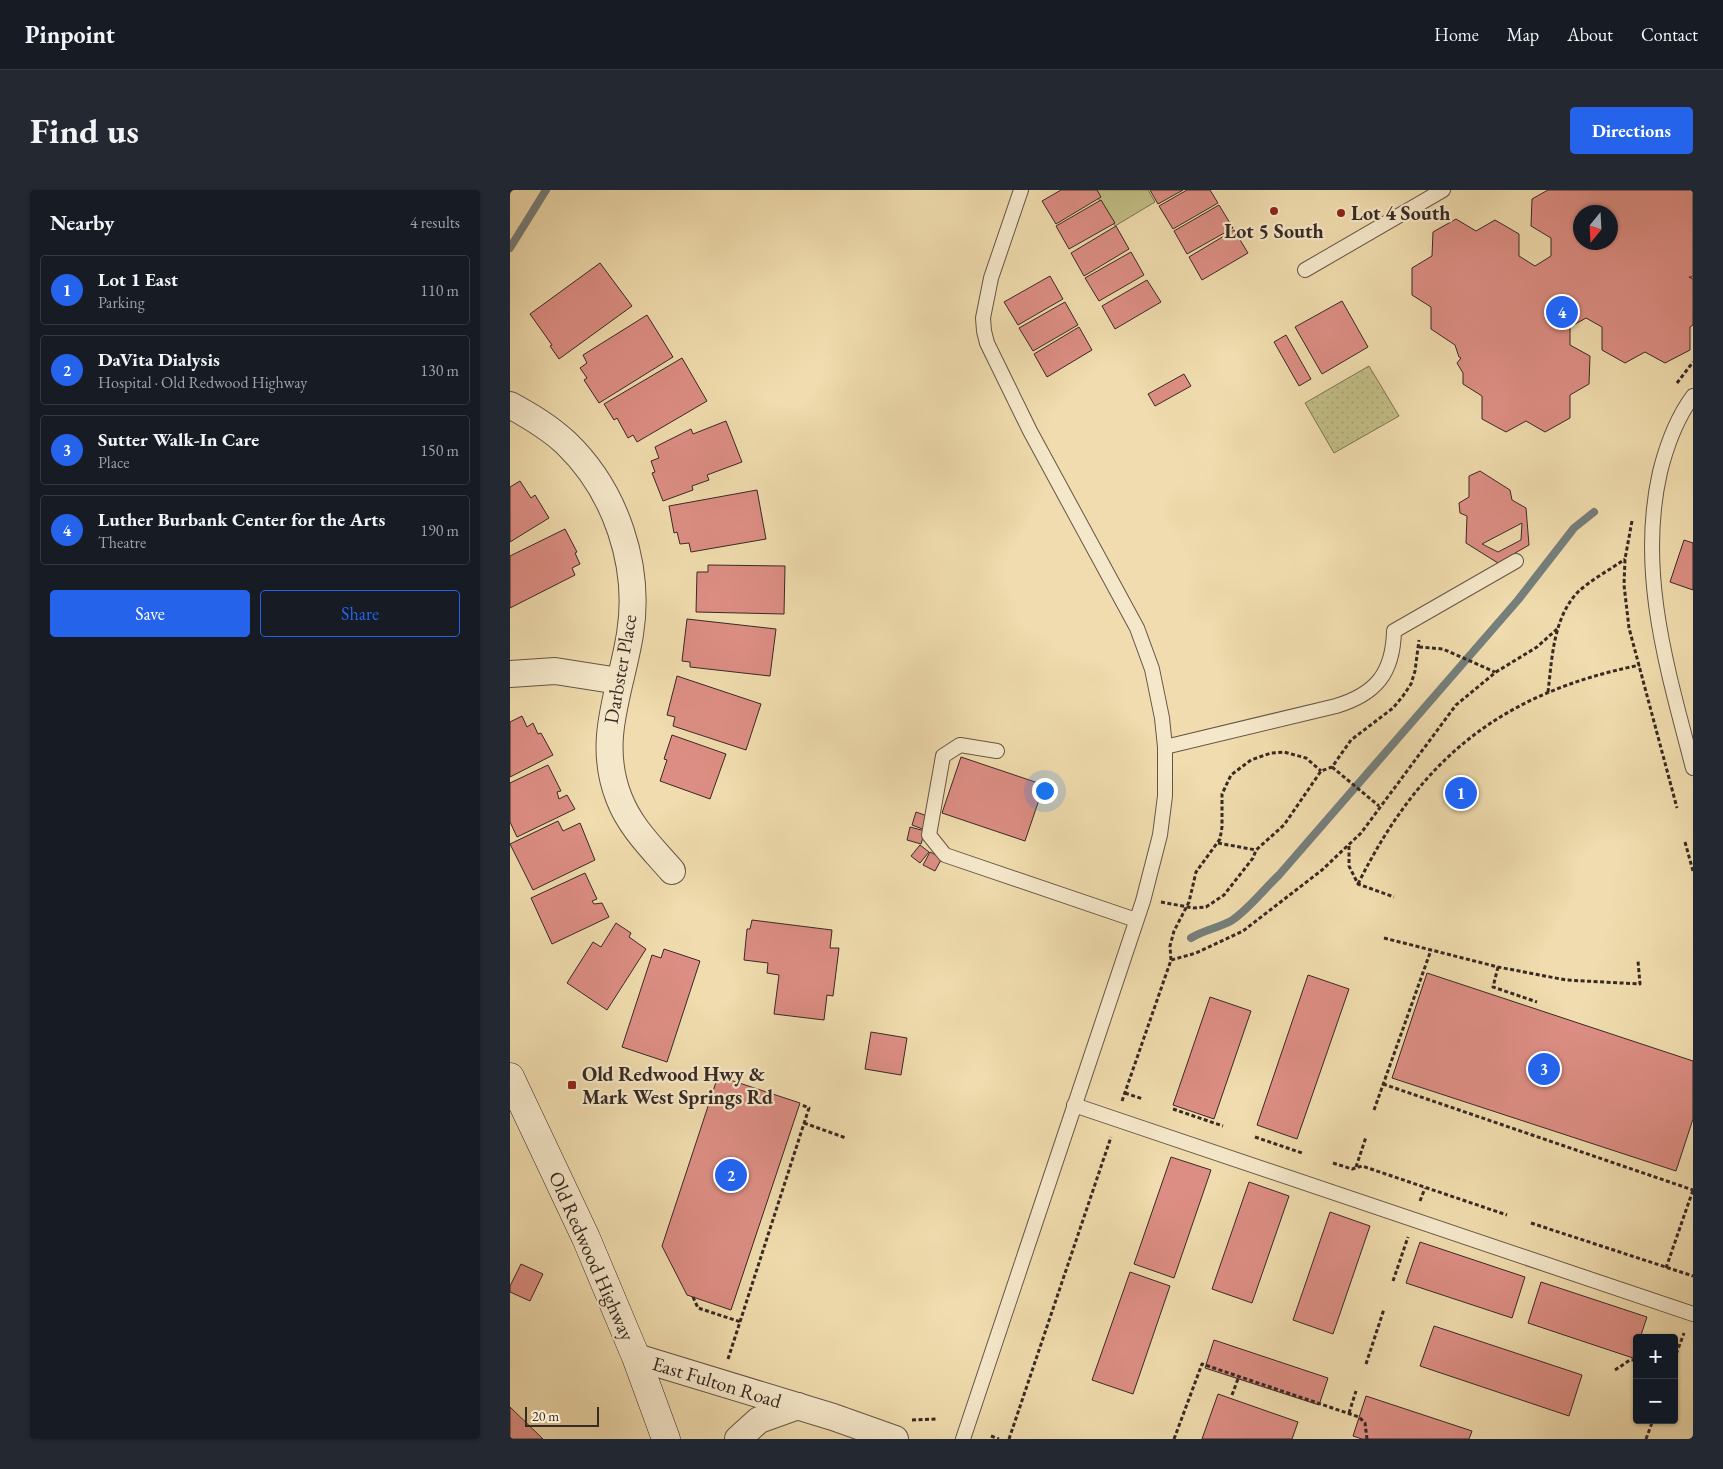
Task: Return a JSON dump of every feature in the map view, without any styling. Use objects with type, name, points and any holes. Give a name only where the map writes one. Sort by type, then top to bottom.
[{"type":"main road","name":"Old Redwood Highway","points":[[510,1077],[586,1238],[636,1357],[666,1439]]},
{"type":"street","name":"Darbster Place","points":[[510,405],[545,425],[567,444],[602,487],[623,535],[628,561],[632,610],[630,634],[608,735],[609,754],[618,797],[628,817],[639,833],[672,871]]},
{"type":"street","points":[[510,674],[555,671],[619,681]]},
{"type":"street","name":"East Fulton Road","points":[[636,1357],[798,1406],[895,1439]]},
{"type":"street","name":"East Fulton Road","points":[[738,1439],[758,1420],[798,1406]]},
{"type":"lane","points":[[963,1439],[1144,897],[1160,835],[1165,796],[1165,747],[1155,685],[1145,648],[1137,628],[1030,430],[986,344],[983,318],[989,285],[1021,190]]},
{"type":"lane","points":[[1305,270],[1443,190]]},
{"type":"lane","points":[[1691,400],[1673,430],[1657,486],[1653,508],[1652,567],[1655,610],[1663,650],[1693,768]]},
{"type":"lane","points":[[1165,747],[1336,706],[1362,696],[1376,683],[1388,664],[1392,653],[1394,631],[1516,561]]},
{"type":"lane","points":[[997,751],[960,745],[943,756],[929,835],[945,855],[1136,920]]},
{"type":"lane","points":[[1074,1105],[1693,1314]]},
{"type":"path","points":[[1171,960],[1196,953],[1244,930],[1322,870],[1349,846],[1456,705],[1496,672],[1537,647],[1557,629],[1578,592],[1625,559]]},
{"type":"path","points":[[1548,692],[1557,629]]},
{"type":"path","points":[[1419,647],[1433,647],[1496,672]]},
{"type":"path","points":[[1358,884],[1377,845],[1396,816],[1432,772],[1454,751],[1493,722],[1548,692],[1584,678],[1640,665]]},
{"type":"path","points":[[1122,1103],[1171,960],[1170,946],[1174,931],[1186,908],[1196,872],[1218,843],[1222,827],[1222,794],[1231,775],[1260,756],[1284,752],[1306,758],[1321,771]]},
{"type":"path","points":[[1332,767],[1379,806]]},
{"type":"path","points":[[1144,897],[1186,908],[1206,907],[1224,895],[1253,858],[1256,850],[1284,825],[1314,782]]},
{"type":"path","points":[[1685,842],[1693,871]]},
{"type":"path","points":[[1218,843],[1256,850]]},
{"type":"path","points":[[1349,846],[1349,866],[1358,884],[1394,897]]},
{"type":"path","points":[[1384,938],[1498,967],[1566,980],[1640,984],[1638,960]]},
{"type":"path","points":[[1374,1110],[1431,950]]},
{"type":"path","points":[[1498,967],[1492,987],[1537,1002]]},
{"type":"path","points":[[1383,1084],[1693,1190],[1666,1268]]},
{"type":"path","points":[[1125,1093],[1142,1099]]},
{"type":"path","points":[[726,1365],[809,1108],[802,1105]]},
{"type":"path","points":[[1173,1109],[1223,1126]]},
{"type":"path","points":[[804,1123],[846,1138]]},
{"type":"path","points":[[1009,1439],[1112,1134]]},
{"type":"path","points":[[1255,1137],[1302,1153]]},
{"type":"path","points":[[1356,1167],[1366,1137]]},
{"type":"path","points":[[1333,1163],[1352,1169],[1362,1166],[1507,1215]]},
{"type":"path","points":[[1418,1208],[1425,1188]]},
{"type":"path","points":[[1531,1223],[1693,1276]]},
{"type":"path","points":[[1393,1281],[1409,1234]]},
{"type":"path","points":[[693,1297],[698,1308],[741,1322]]},
{"type":"path","points":[[1366,1364],[1384,1309]]},
{"type":"path","points":[[1678,1348],[1684,1333]]},
{"type":"path","points":[[1615,1370],[1633,1360]]},
{"type":"path","points":[[1174,1439],[1202,1364],[1349,1413],[1365,1423],[1368,1430],[1367,1439]]},
{"type":"path","points":[[1232,1395],[1239,1376]]},
{"type":"path","points":[[1349,1413],[1356,1391]]},
{"type":"path","points":[[1646,1439],[1652,1424]]},
{"type":"path","points":[[991,1436],[999,1439]]},
{"type":"shaded area","points":[[1093,190],[1148,190],[1155,202],[1115,226]]},
{"type":"shaded area","points":[[1369,366],[1399,416],[1334,453],[1305,403]]},
{"type":"building","points":[[1061,190],[1097,190],[1101,197],[1056,224],[1042,201]]},
{"type":"building","points":[[1150,190],[1183,190],[1158,204]]},
{"type":"building","points":[[1187,190],[1210,190],[1218,203],[1173,229],[1159,206]]},
{"type":"building","points":[[1548,190],[1693,190],[1693,277],[1689,277],[1693,279],[1693,325],[1690,327],[1690,350],[1665,363],[1645,352],[1625,363],[1602,350],[1602,327],[1586,318],[1570,327],[1570,345],[1590,356],[1589,384],[1570,395],[1570,418],[1545,432],[1526,421],[1506,432],[1482,419],[1482,396],[1463,384],[1463,373],[1457,363],[1461,358],[1455,345],[1431,329],[1431,307],[1412,295],[1412,268],[1432,256],[1433,232],[1456,219],[1476,231],[1495,220],[1519,234],[1519,256],[1535,266],[1551,256],[1551,238],[1531,226],[1532,199]]},
{"type":"building","points":[[1101,200],[1115,223],[1069,249],[1056,226]]},
{"type":"building","points":[[1219,205],[1233,228],[1187,254],[1174,231]]},
{"type":"building","points":[[1116,226],[1129,249],[1084,276],[1071,253]]},
{"type":"building","points":[[1234,230],[1248,253],[1202,280],[1189,257]]},
{"type":"building","points":[[1131,252],[1144,275],[1099,301],[1085,278]]},
{"type":"building","points":[[600,263],[632,306],[559,359],[550,346],[552,345],[530,314]]},
{"type":"building","points":[[1050,276],[1063,299],[1018,325],[1004,302]]},
{"type":"building","points":[[1147,280],[1161,302],[1115,329],[1102,306]]},
{"type":"building","points":[[1342,301],[1368,347],[1322,374],[1295,327]]},
{"type":"building","points":[[1065,302],[1078,325],[1033,351],[1019,328]]},
{"type":"building","points":[[647,315],[673,357],[599,403],[584,380],[587,378],[580,368],[587,363],[583,355]]},
{"type":"building","points":[[1079,327],[1092,350],[1047,377],[1034,354]]},
{"type":"building","points":[[1286,335],[1311,379],[1299,386],[1274,342]]},
{"type":"building","points":[[682,358],[707,401],[637,442],[633,435],[628,438],[617,418],[614,420],[604,404]]},
{"type":"building","points":[[1184,374],[1191,386],[1155,406],[1148,394]]},
{"type":"building","points":[[726,421],[742,462],[707,475],[709,480],[692,486],[693,490],[663,501],[652,473],[655,472],[651,461],[659,458],[655,447],[691,429],[693,434]]},
{"type":"building","points":[[1480,471],[1510,490],[1512,500],[1526,508],[1529,545],[1498,563],[1466,543],[1467,516],[1460,513],[1459,503],[1469,497],[1469,476]],"holes":[[[1522,523],[1521,540],[1498,552],[1482,544]]]},
{"type":"building","points":[[520,481],[531,498],[535,495],[549,518],[510,542],[510,487]]},
{"type":"building","points":[[757,490],[766,539],[691,552],[689,543],[680,544],[677,532],[674,533],[669,506]]},
{"type":"building","points":[[565,529],[577,552],[575,553],[580,564],[572,568],[575,575],[510,608],[510,556]]},
{"type":"building","points":[[1684,540],[1693,543],[1693,590],[1670,582]]},
{"type":"building","points":[[708,565],[785,566],[784,614],[696,612],[697,572],[708,572]]},
{"type":"building","points":[[687,619],[776,629],[770,676],[690,667],[690,662],[682,661]]},
{"type":"building","points":[[677,676],[761,704],[746,750],[673,726],[675,717],[667,715]]},
{"type":"building","points":[[522,716],[527,727],[533,723],[538,734],[541,733],[553,755],[510,777],[510,722]]},
{"type":"building","points":[[672,735],[726,754],[710,799],[660,781],[667,760],[664,759]]},
{"type":"building","points":[[961,757],[1044,785],[1025,841],[942,813]]},
{"type":"building","points":[[548,765],[561,791],[557,792],[559,799],[567,795],[575,809],[517,837],[510,822],[510,783]]},
{"type":"building","points":[[916,812],[930,817],[925,830],[912,825]]},
{"type":"building","points":[[558,821],[563,831],[580,823],[595,860],[533,890],[510,844]]},
{"type":"building","points":[[910,827],[925,831],[921,844],[907,840]]},
{"type":"building","points":[[920,845],[929,852],[920,863],[911,856]]},
{"type":"building","points":[[930,852],[942,858],[935,871],[923,865]]},
{"type":"building","points":[[585,873],[597,899],[592,901],[594,904],[602,903],[609,917],[552,944],[531,898]]},
{"type":"building","points":[[752,920],[832,930],[830,948],[839,948],[833,996],[827,995],[824,1020],[774,1014],[779,975],[767,973],[768,963],[744,960],[747,929],[750,929]]},
{"type":"building","points":[[616,923],[631,933],[629,937],[646,949],[607,1010],[567,983],[593,942],[601,947]]},
{"type":"building","points":[[664,949],[700,961],[667,1062],[622,1047],[652,955],[661,958]]},
{"type":"building","points":[[1427,973],[1693,1061],[1693,1119],[1676,1171],[1392,1078]]},
{"type":"building","points":[[1308,975],[1349,989],[1297,1139],[1257,1125]]},
{"type":"building","points":[[1210,997],[1251,1011],[1214,1119],[1173,1105]]},
{"type":"building","points":[[871,1032],[907,1038],[901,1075],[865,1069]]},
{"type":"building","points":[[718,1076],[800,1103],[731,1310],[687,1295],[662,1246]]},
{"type":"building","points":[[1171,1157],[1211,1170],[1174,1278],[1134,1264]]},
{"type":"building","points":[[1249,1182],[1289,1196],[1252,1303],[1212,1289]]},
{"type":"building","points":[[1330,1212],[1370,1226],[1333,1334],[1293,1320]]},
{"type":"building","points":[[1420,1242],[1525,1277],[1512,1318],[1406,1283]]},
{"type":"building","points":[[521,1264],[543,1274],[530,1301],[510,1292],[510,1286]]},
{"type":"building","points":[[1130,1272],[1170,1286],[1133,1394],[1092,1380]]},
{"type":"building","points":[[1541,1282],[1647,1317],[1641,1334],[1633,1334],[1633,1358],[1528,1323]]},
{"type":"building","points":[[1434,1326],[1582,1375],[1569,1416],[1420,1366]]},
{"type":"building","points":[[1214,1340],[1328,1378],[1319,1405],[1205,1368]]},
{"type":"building","points":[[1218,1394],[1298,1422],[1292,1439],[1202,1439]]},
{"type":"building","points":[[1366,1396],[1472,1431],[1469,1439],[1362,1439],[1353,1436]]},
{"type":"building","points":[[510,1407],[543,1439],[510,1439]]},
{"type":"waterway","points":[[510,248],[546,190]]},
{"type":"waterway","points":[[1191,938],[1231,921],[1250,905],[1279,875],[1518,600],[1574,528],[1594,512]]},
{"type":"place","name":"Lot 5 South","points":[[1274,211]]},
{"type":"place","name":"Lot 4 South","points":[[1341,213]]},
{"type":"place","name":"Luther Burbank Center for the Arts","points":[[1562,312]]},
{"type":"place","name":"Lot 1 East","points":[[1461,793]]},
{"type":"place","name":"Sutter Walk-In Care","points":[[1544,1069]]},
{"type":"place","name":"Old Redwood Hwy & Mark West Springs Rd","points":[[572,1085]]},
{"type":"place","name":"DaVita Dialysis","points":[[731,1175]]}]
